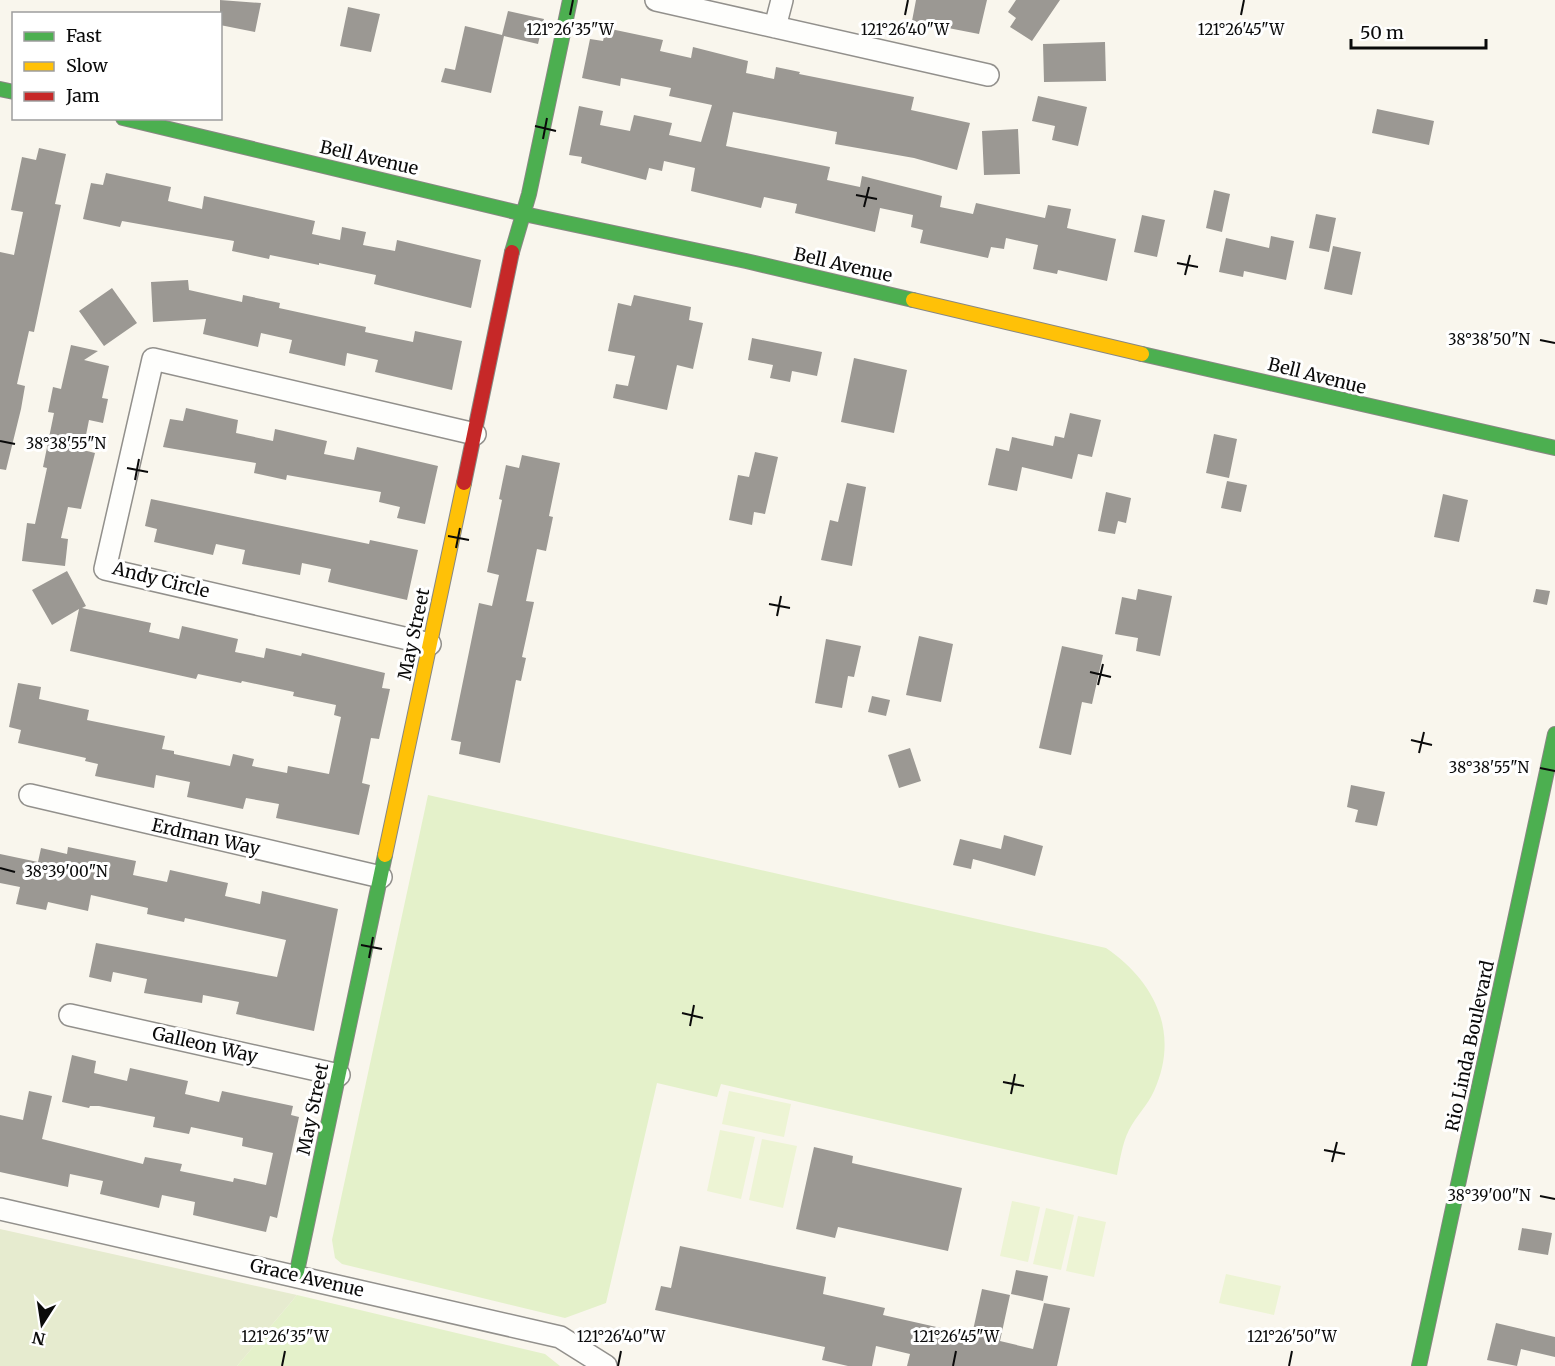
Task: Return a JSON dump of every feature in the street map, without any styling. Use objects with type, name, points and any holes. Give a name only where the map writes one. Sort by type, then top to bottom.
[{"type":"main road","name":"May Street","points":[[296,1276],[514,244],[524,214],[570,0]]},
{"type":"main road","name":"Bell Avenue","points":[[131,120],[524,214],[746,261],[1374,409],[1555,448]]},
{"type":"main road","name":"Rio Linda Boulevard","points":[[1419,1366],[1555,734]]},
{"type":"street","points":[[656,0],[988,75]]},
{"type":"street","points":[[775,27],[782,0]]},
{"type":"street","name":"Andy Circle","points":[[430,644],[105,568],[153,359],[475,434]]},
{"type":"street","name":"Erdman Way","points":[[30,795],[381,877]]},
{"type":"street","name":"Galleon Way","points":[[70,1015],[339,1075]]},
{"type":"street","name":"Grace Avenue","points":[[0,1209],[560,1337],[606,1366]]},
{"type":"green space","points":[[428,795],[1106,948],[1138,977],[1150,993],[1163,1030],[1164,1049],[1161,1070],[1154,1091],[1127,1135],[1117,1175],[721,1084],[717,1097],[657,1083],[606,1303],[565,1318],[342,1264],[335,1258],[332,1240]]},
{"type":"green space","points":[[729,1091],[791,1104],[784,1137],[722,1124]]},
{"type":"green space","points":[[720,1130],[755,1137],[741,1199],[707,1191]]},
{"type":"green space","points":[[762,1139],[797,1146],[783,1208],[749,1200]]},
{"type":"green space","points":[[1012,1201],[1040,1207],[1028,1262],[1000,1256]]},
{"type":"green space","points":[[1046,1208],[1074,1215],[1061,1270],[1033,1264]]},
{"type":"green space","points":[[1078,1216],[1106,1222],[1094,1277],[1066,1271]]},
{"type":"green space","points":[[0,1229],[297,1295],[237,1366],[0,1366]]},
{"type":"green space","points":[[1226,1274],[1281,1286],[1274,1315],[1219,1303]]},
{"type":"green space","points":[[297,1295],[545,1354],[560,1366],[237,1366]]},
{"type":"building","points":[[220,0],[261,3],[255,32],[222,25],[222,12],[220,12]]},
{"type":"building","points":[[916,0],[987,0],[979,34],[912,21]]},
{"type":"building","points":[[1016,0],[1060,0],[1032,41],[1010,27],[1016,18],[1008,12]]},
{"type":"building","points":[[348,7],[380,14],[371,52],[340,46]]},
{"type":"building","points":[[508,11],[544,19],[538,44],[504,36],[491,93],[441,82],[445,68],[455,70],[465,26],[502,35]]},
{"type":"building","points":[[606,28],[663,40],[660,51],[691,58],[693,47],[748,61],[746,73],[774,79],[776,67],[800,72],[799,74],[914,97],[911,110],[970,123],[957,170],[914,158],[835,144],[837,132],[733,112],[726,146],[830,167],[827,180],[860,187],[862,176],[942,196],[940,207],[973,214],[976,203],[1045,218],[1048,205],[1071,209],[1067,228],[1116,239],[1107,281],[1058,270],[1057,274],[1033,269],[1038,245],[1006,238],[1004,249],[991,247],[988,258],[920,243],[923,230],[911,227],[913,215],[880,208],[875,232],[795,213],[797,204],[764,197],[761,208],[691,191],[695,168],[664,161],[662,171],[649,168],[646,180],[581,163],[582,157],[569,155],[579,106],[603,111],[600,125],[630,131],[634,115],[672,123],[669,135],[701,142],[712,105],[669,96],[671,88],[621,78],[620,86],[582,78],[590,39],[603,41]]},
{"type":"building","points":[[1105,42],[1106,81],[1044,82],[1043,44]]},
{"type":"building","points":[[1038,96],[1087,107],[1078,146],[1052,140],[1055,126],[1032,121]]},
{"type":"building","points":[[1377,109],[1434,121],[1429,145],[1372,133]]},
{"type":"building","points":[[1018,129],[1020,174],[984,175],[982,131]]},
{"type":"building","points":[[39,148],[66,154],[55,204],[61,205],[34,332],[29,331],[17,384],[25,386],[6,470],[0,469],[0,252],[14,255],[23,212],[11,210],[22,157],[36,160]]},
{"type":"building","points":[[106,173],[171,187],[168,201],[202,209],[204,196],[315,221],[312,234],[340,240],[342,227],[366,232],[363,245],[395,251],[397,240],[481,260],[471,308],[374,284],[376,275],[319,263],[319,265],[270,255],[269,259],[232,251],[234,241],[122,221],[120,227],[83,219],[91,183],[103,185]]},
{"type":"building","points":[[1214,190],[1230,194],[1222,232],[1206,228]]},
{"type":"building","points":[[1316,214],[1336,218],[1329,252],[1309,248]]},
{"type":"building","points":[[1142,215],[1165,220],[1157,257],[1134,252]]},
{"type":"building","points":[[1271,236],[1294,241],[1286,280],[1244,271],[1243,277],[1219,272],[1226,238],[1269,248]]},
{"type":"building","points":[[1333,246],[1361,252],[1352,295],[1324,289]]},
{"type":"building","points":[[188,280],[189,290],[242,302],[243,295],[280,303],[279,308],[366,327],[365,332],[413,342],[415,331],[462,341],[452,390],[375,372],[378,360],[347,353],[345,366],[289,353],[292,340],[261,333],[258,347],[203,334],[206,319],[153,322],[151,282]]},
{"type":"building","points":[[112,288],[137,323],[104,346],[79,311]]},
{"type":"building","points":[[634,295],[691,307],[689,320],[703,323],[693,369],[677,365],[667,410],[613,398],[616,384],[628,386],[635,356],[608,351],[618,303],[631,306]]},
{"type":"building","points":[[752,338],[822,352],[817,376],[792,371],[790,382],[770,378],[773,365],[748,360]]},
{"type":"building","points":[[71,345],[98,351],[84,360],[109,366],[102,398],[108,399],[103,423],[89,420],[83,450],[95,453],[81,509],[68,507],[61,538],[68,539],[65,566],[22,561],[27,523],[35,524],[47,468],[43,467],[54,413],[48,412],[53,387],[61,389]]},
{"type":"building","points":[[854,358],[907,370],[894,433],[841,422]]},
{"type":"building","points":[[186,408],[238,420],[236,433],[273,441],[275,429],[327,441],[324,454],[354,460],[357,447],[438,466],[425,524],[397,518],[400,507],[379,502],[381,492],[287,475],[286,480],[254,473],[256,463],[163,447],[170,419],[183,421]]},
{"type":"building","points":[[1070,413],[1101,420],[1092,457],[1078,454],[1072,479],[1022,467],[1017,491],[988,485],[996,448],[1009,451],[1012,437],[1053,446],[1055,436],[1064,438]]},
{"type":"building","points":[[1214,434],[1237,439],[1229,478],[1206,473]]},
{"type":"building","points":[[755,452],[778,457],[765,514],[754,512],[752,525],[729,520],[738,475],[749,477]]},
{"type":"building","points":[[522,455],[560,463],[549,516],[553,517],[546,551],[537,549],[526,601],[534,602],[522,657],[526,658],[521,681],[516,680],[500,763],[459,754],[461,742],[451,740],[479,603],[492,606],[499,575],[487,572],[502,500],[499,499],[506,465],[519,468]]},
{"type":"building","points":[[1227,481],[1247,485],[1241,512],[1221,508]]},
{"type":"building","points":[[847,483],[866,487],[852,566],[821,560],[830,520],[838,522]]},
{"type":"building","points":[[1106,492],[1131,498],[1126,523],[1118,521],[1115,534],[1098,531]]},
{"type":"building","points":[[1443,494],[1468,500],[1459,542],[1434,537]]},
{"type":"building","points":[[151,499],[369,544],[370,540],[418,550],[407,600],[328,582],[331,569],[302,563],[300,575],[242,564],[245,550],[216,544],[213,555],[154,542],[157,529],[145,526]]},
{"type":"building","points":[[67,571],[86,606],[82,608],[151,623],[149,632],[179,639],[182,626],[238,639],[235,652],[264,658],[266,648],[301,656],[302,653],[385,673],[382,688],[390,689],[379,739],[371,738],[362,783],[370,785],[359,835],[276,818],[279,804],[246,798],[243,809],[187,797],[190,782],[156,775],[154,788],[95,776],[98,764],[85,761],[86,758],[18,743],[21,730],[9,727],[18,683],[41,687],[39,699],[89,710],[87,720],[165,736],[162,749],[174,751],[174,754],[230,766],[233,754],[254,759],[252,766],[287,773],[288,766],[329,774],[341,717],[334,715],[336,705],[293,696],[294,692],[242,681],[241,683],[198,674],[196,679],[70,651],[79,609],[52,625],[32,590]]},
{"type":"building","points":[[1138,589],[1172,596],[1160,656],[1136,651],[1138,638],[1115,634],[1122,597],[1136,600]]},
{"type":"building","points":[[1536,589],[1550,591],[1547,605],[1533,602]]},
{"type":"building","points":[[919,636],[953,644],[941,702],[906,695]]},
{"type":"building","points":[[826,639],[861,646],[854,677],[848,676],[842,708],[815,703]]},
{"type":"building","points":[[1062,646],[1103,655],[1092,704],[1082,702],[1071,755],[1039,748]]},
{"type":"building","points":[[872,696],[890,700],[886,716],[868,712]]},
{"type":"building","points":[[910,748],[921,781],[899,788],[888,755]]},
{"type":"building","points":[[1351,785],[1385,792],[1377,826],[1355,822],[1358,810],[1347,807]]},
{"type":"building","points":[[1004,835],[1043,846],[1035,876],[973,859],[971,869],[953,865],[960,839],[1001,849]]},
{"type":"building","points":[[68,847],[136,861],[133,875],[167,882],[170,870],[228,883],[225,896],[260,904],[262,891],[338,909],[314,1031],[236,1014],[239,1002],[203,995],[202,1003],[144,993],[147,979],[113,972],[111,982],[89,977],[96,943],[277,977],[286,940],[185,918],[184,922],[147,914],[148,908],[91,895],[88,911],[48,902],[46,910],[16,904],[20,887],[0,883],[0,854],[38,862],[41,848],[67,854]]},
{"type":"building","points":[[72,1055],[96,1061],[94,1073],[127,1081],[130,1068],[188,1081],[185,1094],[219,1102],[222,1091],[293,1106],[291,1115],[299,1117],[277,1218],[270,1216],[266,1232],[193,1215],[195,1202],[162,1195],[159,1208],[100,1194],[103,1181],[70,1174],[68,1187],[0,1172],[0,1115],[23,1120],[29,1091],[52,1096],[42,1139],[143,1164],[145,1157],[182,1164],[180,1171],[233,1182],[234,1178],[266,1185],[273,1153],[242,1146],[243,1138],[191,1127],[189,1134],[153,1127],[155,1117],[99,1106],[89,1108],[62,1102]]},
{"type":"building","points":[[814,1147],[853,1156],[852,1163],[962,1188],[948,1251],[838,1227],[835,1238],[796,1229]]},
{"type":"building","points":[[1522,1228],[1552,1233],[1548,1255],[1518,1250]]},
{"type":"building","points":[[680,1246],[826,1277],[823,1294],[885,1308],[883,1315],[972,1335],[982,1289],[1010,1295],[1000,1341],[1033,1349],[1044,1303],[1070,1308],[1057,1366],[907,1366],[910,1354],[876,1346],[872,1366],[848,1366],[822,1360],[825,1347],[655,1310],[661,1286],[671,1288]]},
{"type":"building","points":[[1016,1270],[1048,1276],[1043,1301],[1011,1294]]},
{"type":"building","points":[[1496,1323],[1555,1337],[1555,1357],[1521,1349],[1517,1366],[1487,1360]]},
{"type":"traffic: fast","points":[[512,252],[529,194],[570,0]]},
{"type":"traffic: fast","points":[[0,89],[12,92]]},
{"type":"traffic: fast","points":[[131,120],[524,214],[746,261],[913,300]]},
{"type":"traffic: fast","points":[[1142,354],[1555,448]]},
{"type":"traffic: fast","points":[[1419,1366],[1555,734]]},
{"type":"traffic: fast","points":[[296,1276],[385,855]]},
{"type":"traffic: slow","points":[[913,300],[1142,354]]},
{"type":"traffic: slow","points":[[385,855],[464,483]]},
{"type":"traffic: jam","points":[[464,483],[512,252]]}]
